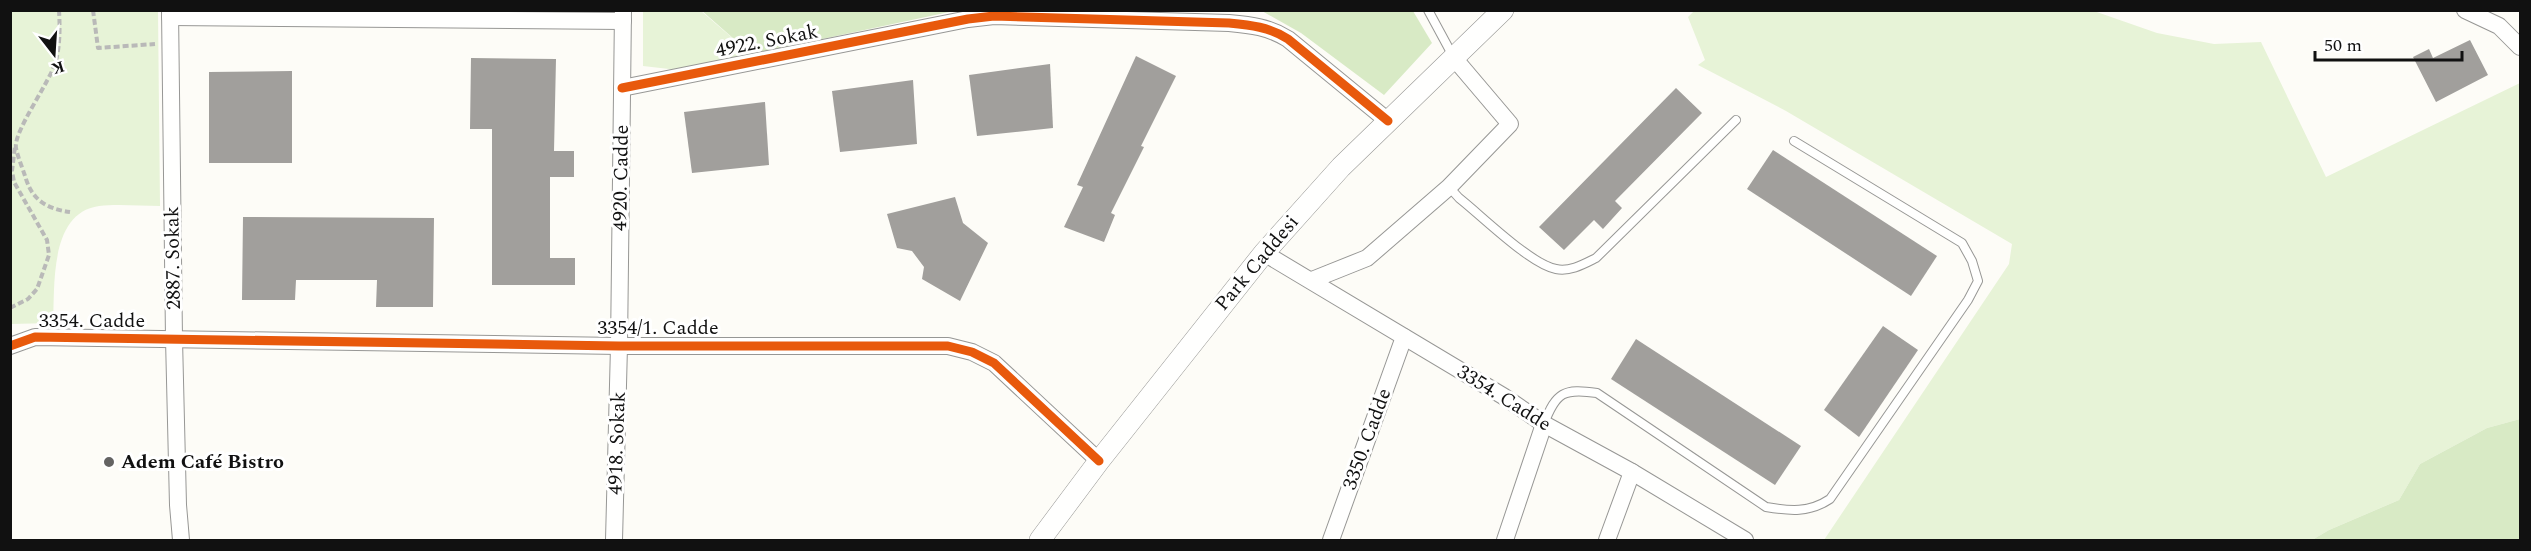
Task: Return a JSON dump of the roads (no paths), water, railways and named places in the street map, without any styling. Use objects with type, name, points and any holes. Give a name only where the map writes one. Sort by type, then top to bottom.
[{"type":"street","name":"Park Caddesi","points":[[1040,540],[1099,461],[1264,253],[1341,167],[1503,10]]},
{"type":"street","points":[[2465,10],[2499,26],[2520,48]]},
{"type":"street","points":[[170,14],[623,16]]},
{"type":"street","name":"2887. Sokak","points":[[170,14],[177,505],[181,540]]},
{"type":"street","name":"4920. Cadde","points":[[620,346],[623,16]]},
{"type":"street","name":"4922. Sokak","points":[[622,88],[985,17],[1043,16],[1205,22],[1260,27],[1275,31],[1288,39],[1388,121]]},
{"type":"street","points":[[1312,280],[1366,258],[1449,187],[1510,124],[1454,58]]},
{"type":"street","name":"3354. Cadde","points":[[1264,253],[1503,396],[1544,424],[1632,472],[1746,540]]},
{"type":"street","name":"3350. Cadde","points":[[1331,540],[1404,337]]},
{"type":"street","name":"3354. Cadde","points":[[10,346],[35,338],[174,339]]},
{"type":"street","name":"3354/1. Cadde","points":[[174,339],[620,346],[922,344],[961,349],[984,357],[1004,370],[1099,461]]},
{"type":"street","name":"4918. Sokak","points":[[614,540],[620,346]]},
{"type":"street","points":[[1505,540],[1544,424]]},
{"type":"street","points":[[1607,540],[1632,472]]},
{"type":"lane","points":[[1428,10],[1454,58]]},
{"type":"lane","points":[[1449,187],[1459,198],[1535,260],[1557,269],[1578,267],[1596,258],[1736,120]]},
{"type":"lane","points":[[1544,424],[1557,396],[1576,390],[1597,393],[1766,507],[1794,511],[1818,507],[1830,499],[1968,300],[1978,281],[1972,261],[1962,243],[1794,141]]},
{"type":"place","name":"Adem Café Bistro","points":[[109,462]]}]
